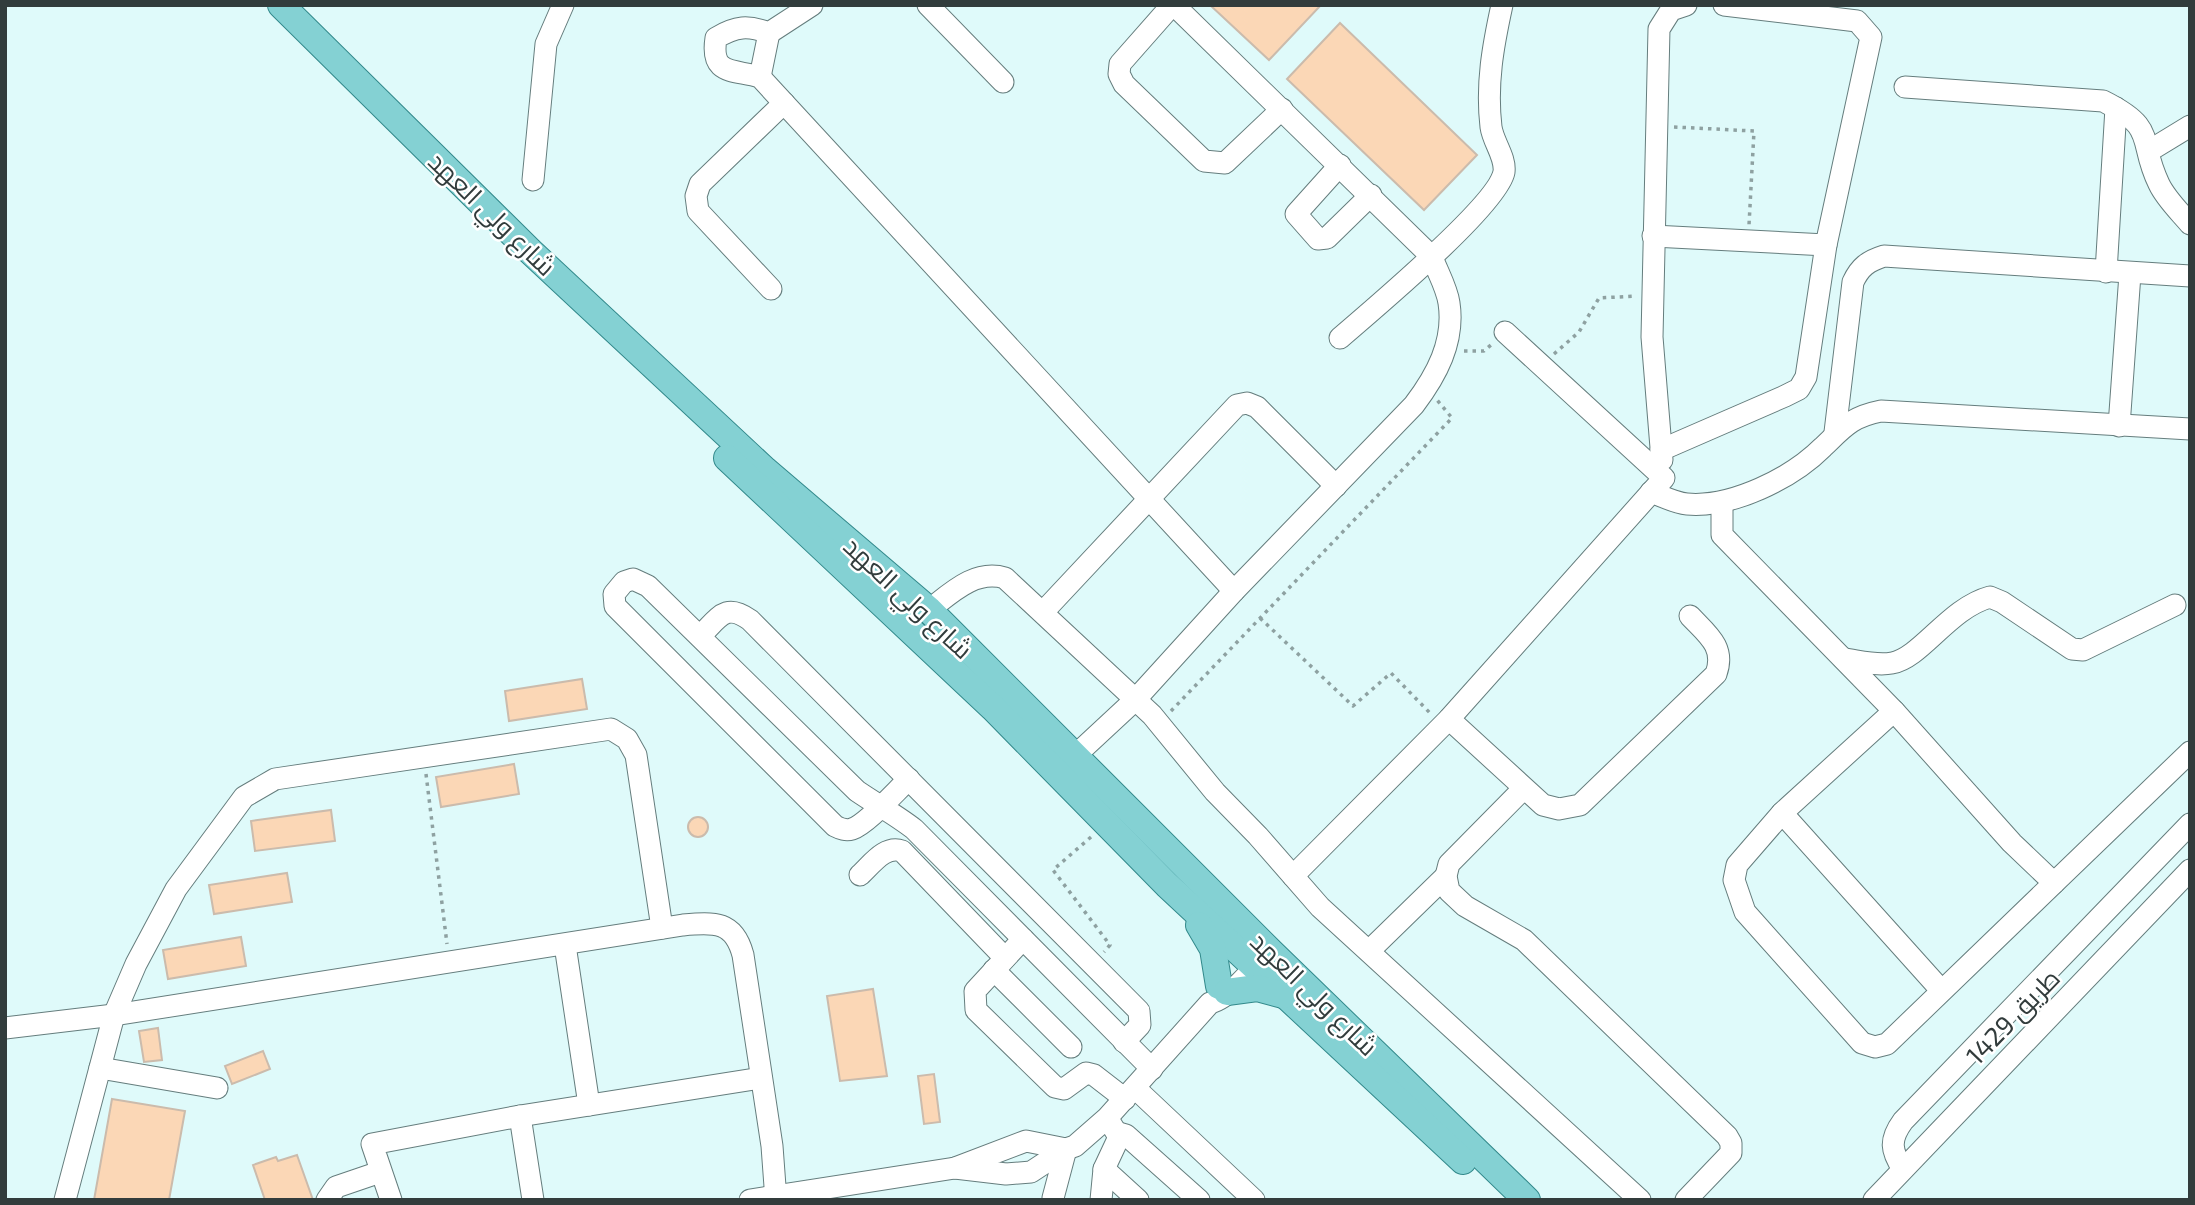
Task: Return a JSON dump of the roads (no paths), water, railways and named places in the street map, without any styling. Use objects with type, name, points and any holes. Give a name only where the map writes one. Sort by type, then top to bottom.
[{"type":"main road","name":"شارع ولي العهد","points":[[266,5],[758,488],[993,708],[1065,765],[1106,824],[1185,902],[1259,955],[1286,996],[1505,1200]]},
{"type":"main road","name":"شارع ولي العهد","points":[[281,5],[530,251],[765,470],[929,610],[1065,765],[1259,955],[1527,1200]]},
{"type":"main road","points":[[1185,902],[1213,949],[1219,994],[1257,988],[1286,996]]},
{"type":"street","points":[[533,180],[546,44],[563,5]]},
{"type":"street","points":[[760,77],[769,33],[812,5]]},
{"type":"street","points":[[929,5],[1003,82]]},
{"type":"street","points":[[1065,765],[1135,699],[1427,388],[1435,377],[1445,351],[1449,303],[1432,257],[1371,195],[1282,109],[1173,5],[1120,64],[1119,74],[1124,84],[1204,162],[1225,163],[1282,109]]},
{"type":"street","points":[[1340,338],[1432,257],[1500,187],[1504,170],[1492,130],[1489,65],[1502,5]]},
{"type":"street","points":[[1293,876],[1446,722],[1657,485],[1661,450],[1653,296],[1653,236],[1659,29],[1671,10],[1686,5]]},
{"type":"street","points":[[1661,450],[1799,389],[1806,377],[1826,245],[1871,37],[1857,21],[1724,5]]},
{"type":"street","points":[[769,33],[745,26],[732,28],[716,38],[713,53],[718,64],[731,73],[760,77],[1234,591]]},
{"type":"street","points":[[1905,87],[2103,101],[2131,117],[2143,130],[2159,184],[2190,224]]},
{"type":"street","points":[[771,289],[698,211],[696,196],[699,184],[784,103]]},
{"type":"street","points":[[2106,272],[2116,108]]},
{"type":"street","points":[[2148,151],[2190,126]]},
{"type":"street","points":[[1340,165],[1296,214],[1318,239],[1327,238],[1371,195]]},
{"type":"street","points":[[1653,236],[1826,245]]},
{"type":"street","points":[[1835,432],[1853,282],[1863,266],[1873,259],[1884,256],[2190,276]]},
{"type":"street","points":[[2119,426],[2130,274]]},
{"type":"street","points":[[1505,332],[1541,365],[1657,485],[1686,504],[1722,502],[1789,473],[1823,447],[1835,432],[1864,414],[1881,411],[2190,429]]},
{"type":"street","points":[[1043,612],[1237,405],[1247,403],[1257,407],[1336,486]]},
{"type":"street","points":[[1722,502],[1722,535],[1894,711],[2012,842],[2054,883]]},
{"type":"street","points":[[929,610],[960,586],[992,574],[1005,578],[1159,724],[1215,792],[1320,907],[1640,1200]]},
{"type":"street","points":[[909,779],[879,806],[852,829],[835,825],[615,606],[614,594],[624,582],[640,580],[857,791],[879,806],[914,829],[1152,1069]]},
{"type":"street","points":[[1844,659],[1882,664],[1904,659],[1962,608],[1990,597],[2002,602],[2072,649],[2083,650],[2175,605]]},
{"type":"street","points":[[700,636],[726,612],[741,614],[1139,1011],[1140,1025],[1124,1042]]},
{"type":"street","points":[[1446,722],[1542,804],[1569,808],[1588,800],[1716,674],[1720,654],[1716,642],[1690,616]]},
{"type":"street","points":[[1894,711],[1782,813],[1737,865],[1734,880],[1745,912],[1862,1043],[1875,1047],[1887,1044],[2190,752]]},
{"type":"street","points":[[65,1200],[114,1015],[136,964],[176,889],[244,797],[275,779],[582,731],[611,729],[620,732],[636,755],[662,929]]},
{"type":"street","points":[[1522,789],[1449,864],[1446,876],[1449,891],[1465,906],[1524,940],[1727,1136],[1731,1143],[1731,1153],[1686,1200]]},
{"type":"street","points":[[1782,813],[1941,990]]},
{"type":"street","points":[[1903,1169],[1893,1154],[1892,1141],[1903,1121],[2190,824]]},
{"type":"street","points":[[860,875],[887,850],[894,848],[902,851],[1071,1047]]},
{"type":"street","name":"طريق 1429","points":[[1874,1200],[2190,870]]},
{"type":"street","points":[[1369,951],[1446,876]]},
{"type":"street","points":[[5,1028],[114,1015],[704,923],[724,926],[734,933],[743,955],[777,1198]]},
{"type":"street","points":[[1023,939],[975,991],[976,1010],[1055,1087],[1064,1089],[1086,1073],[1130,1093],[1254,1200]]},
{"type":"street","points":[[565,945],[589,1105]]},
{"type":"street","points":[[1101,1200],[1113,1126],[1130,1093],[1219,994],[1259,955]]},
{"type":"street","points":[[100,1068],[217,1088]]},
{"type":"street","points":[[391,1200],[372,1144],[520,1116],[761,1078]]},
{"type":"street","points":[[520,1116],[533,1200]]},
{"type":"street","points":[[955,1168],[1006,1174],[1031,1172],[1066,1149],[1113,1126]]},
{"type":"street","points":[[1113,1126],[1199,1200]]},
{"type":"street","points":[[750,1200],[777,1198],[955,1168],[1026,1141],[1066,1149]]},
{"type":"street","points":[[1053,1198],[1066,1149]]},
{"type":"street","points":[[1104,1169],[1138,1200]]},
{"type":"street","points":[[327,1200],[336,1187],[380,1172]]}]
